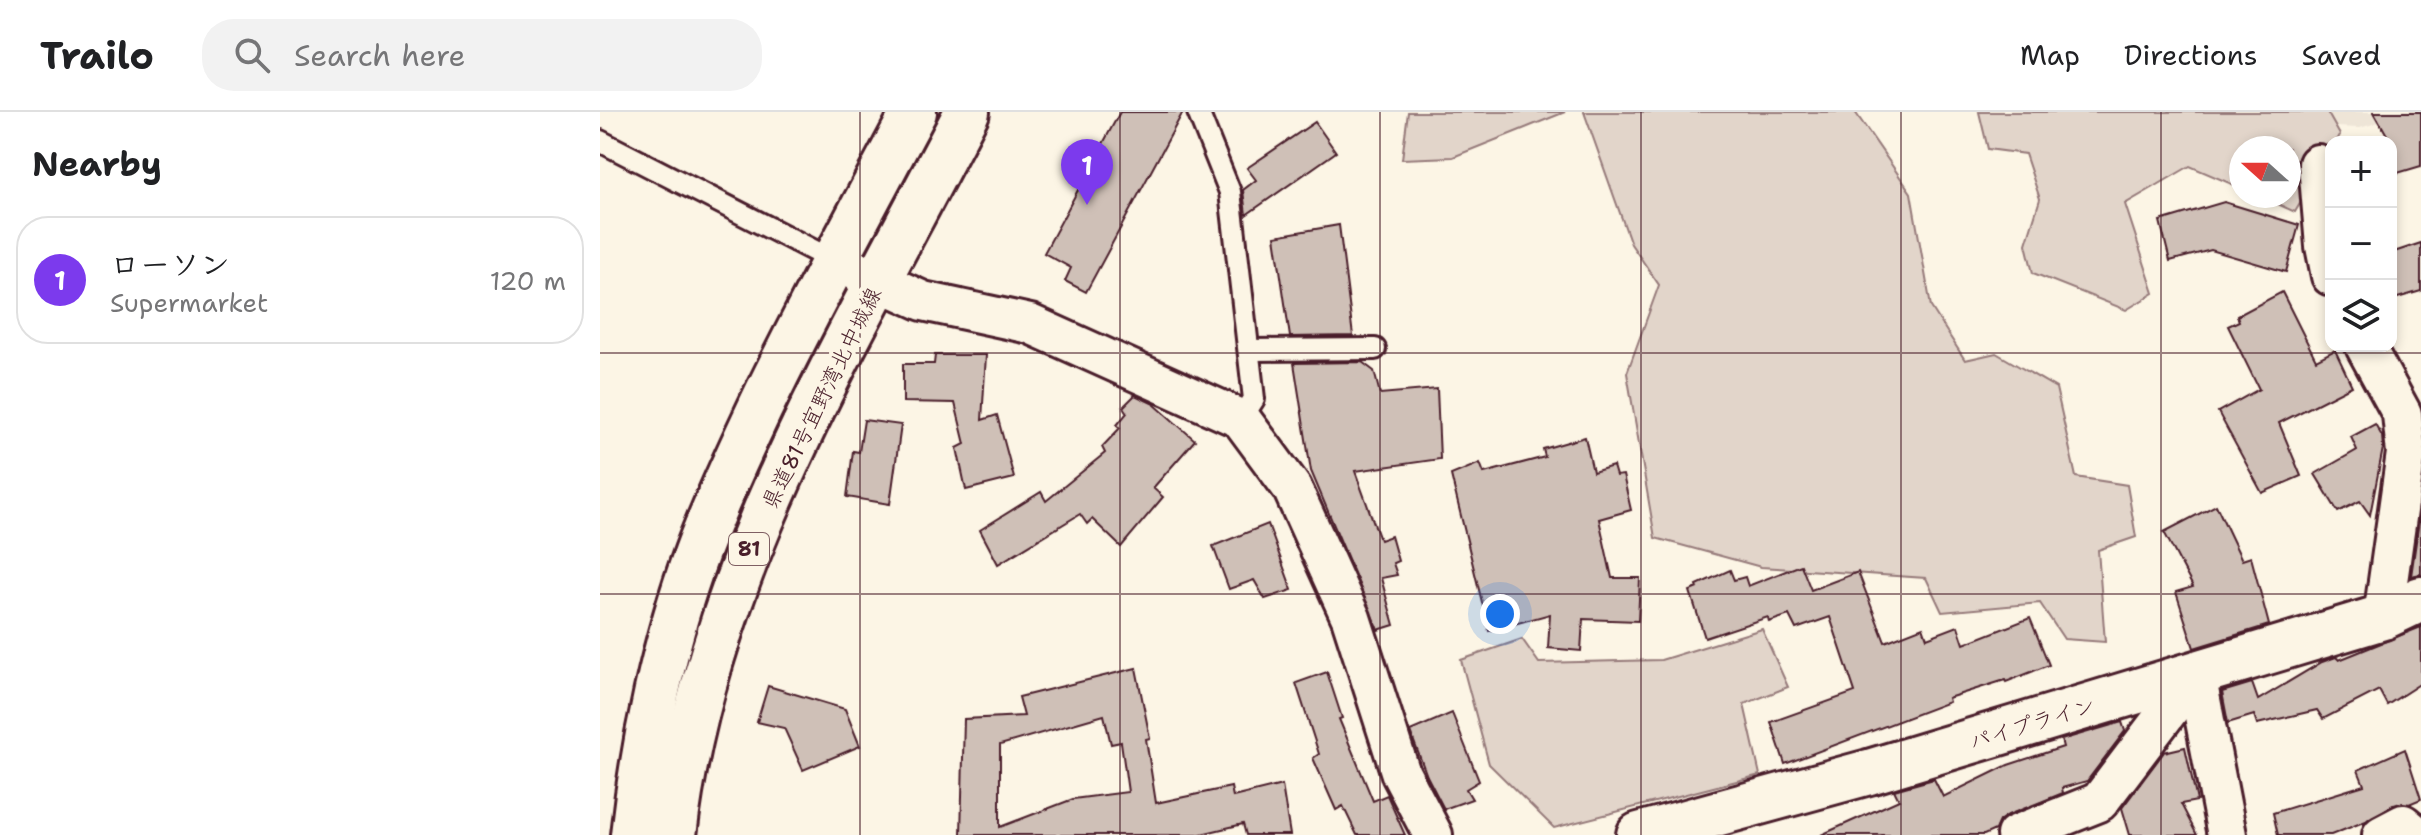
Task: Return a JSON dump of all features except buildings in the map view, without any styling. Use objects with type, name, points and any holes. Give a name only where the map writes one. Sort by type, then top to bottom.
[{"type":"main road","name":"81","points":[[633,835],[638,789],[670,637],[696,552],[736,459],[798,330],[914,112]]},
{"type":"main road","name":"県道81号宜野湾北中城線","points":[[674,835],[691,740],[715,644],[773,490],[841,349],[967,112]]},
{"type":"main road","name":"パイプライン","points":[[1639,835],[1869,772],[2196,674],[2402,608]]},
{"type":"street","points":[[2318,164],[2325,246]]},
{"type":"street","points":[[834,261],[923,301],[1030,324],[1241,419],[1292,488],[1351,618],[1401,774],[1433,835]]},
{"type":"street","points":[[2368,352],[2402,414],[2406,453],[2402,608]]},
{"type":"street","points":[[2016,835],[2099,802],[2196,674]]},
{"type":"street","points":[[2196,674],[2227,835]]},
{"type":"street","points":[[2382,835],[2403,824],[2416,835]]},
{"type":"lane","points":[[1198,112],[1230,192],[1254,399],[1241,419]]},
{"type":"lane","points":[[600,141],[834,261]]},
{"type":"lane","points":[[1249,350],[1375,349]]},
{"type":"shaded area","points":[[1408,112],[1565,112],[1453,157],[1402,159]]},
{"type":"shaded area","points":[[1584,112],[1855,112],[1911,193],[1931,307],[1965,360],[1996,353],[2056,388],[2076,477],[2127,485],[2136,537],[2098,550],[2105,642],[2064,639],[2040,603],[1942,612],[1926,578],[1761,567],[1655,538],[1627,373],[1659,285],[1631,244]]},
{"type":"shaded area","points":[[1979,112],[2327,112],[2340,135],[2325,136],[2325,161],[2301,202],[2301,136],[2229,136],[2229,183],[2190,166],[2125,204],[2154,293],[2126,310],[2033,273],[2026,244],[2040,199],[2025,154],[1988,149]]},
{"type":"shaded area","points":[[2155,112],[2411,112],[2360,128],[2163,120]]},
{"type":"shaded area","points":[[1762,629],[1788,687],[1744,704],[1760,775],[1554,828],[1489,764],[1461,660],[1522,639],[1539,663],[1661,660]]},
{"type":"place","name":"ローソン","points":[[1087,205]]}]
